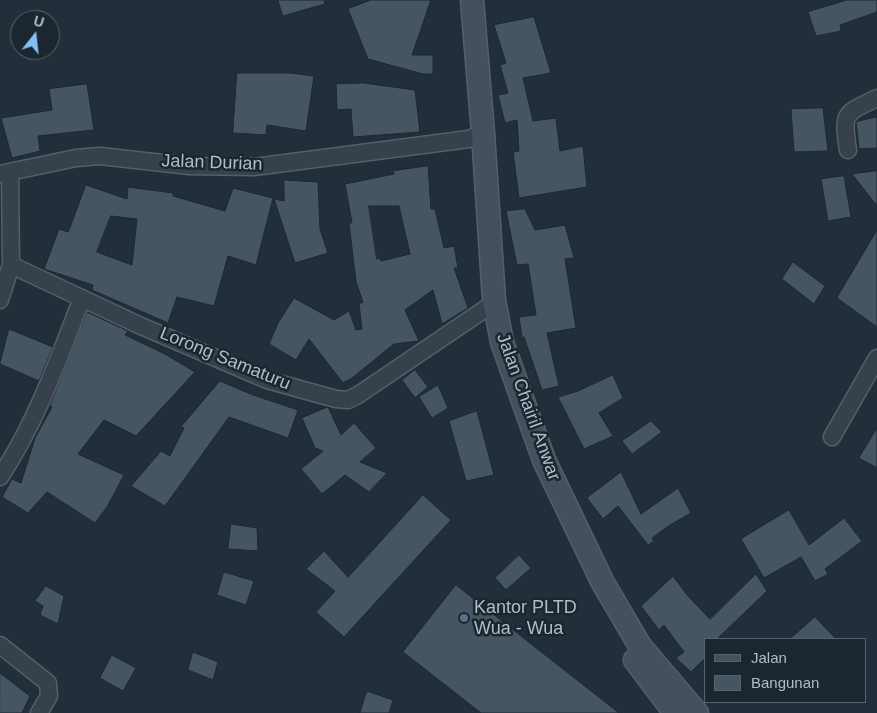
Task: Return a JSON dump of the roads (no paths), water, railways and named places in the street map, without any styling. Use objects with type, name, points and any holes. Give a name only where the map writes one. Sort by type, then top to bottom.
[{"type":"main road","name":"Jalan Chairil Anwar","points":[[459,0],[494,300],[502,342],[544,460],[613,602],[640,646],[697,713]]},
{"type":"main road","name":"Jalan Chairil Anwar","points":[[472,0],[476,136],[485,309],[495,350],[536,470],[570,549],[590,588],[636,661],[675,713]]},
{"type":"street","points":[[848,150],[845,118],[855,109],[877,98]]},
{"type":"street","name":"Jalan Durian","points":[[5,173],[76,158],[100,156],[189,166],[254,167],[476,136]]},
{"type":"street","points":[[0,300],[11,264],[5,173]]},
{"type":"street","name":"Lorong Samaturu","points":[[11,264],[82,298],[267,380],[343,400],[358,395],[485,309]]},
{"type":"street","points":[[0,477],[25,438],[42,402],[82,298]]},
{"type":"street","points":[[832,437],[877,358]]},
{"type":"street","points":[[0,645],[48,683],[50,696],[39,713]]},
{"type":"place","name":"Kantor PLTD Wua - Wua","points":[[464,618]]}]
